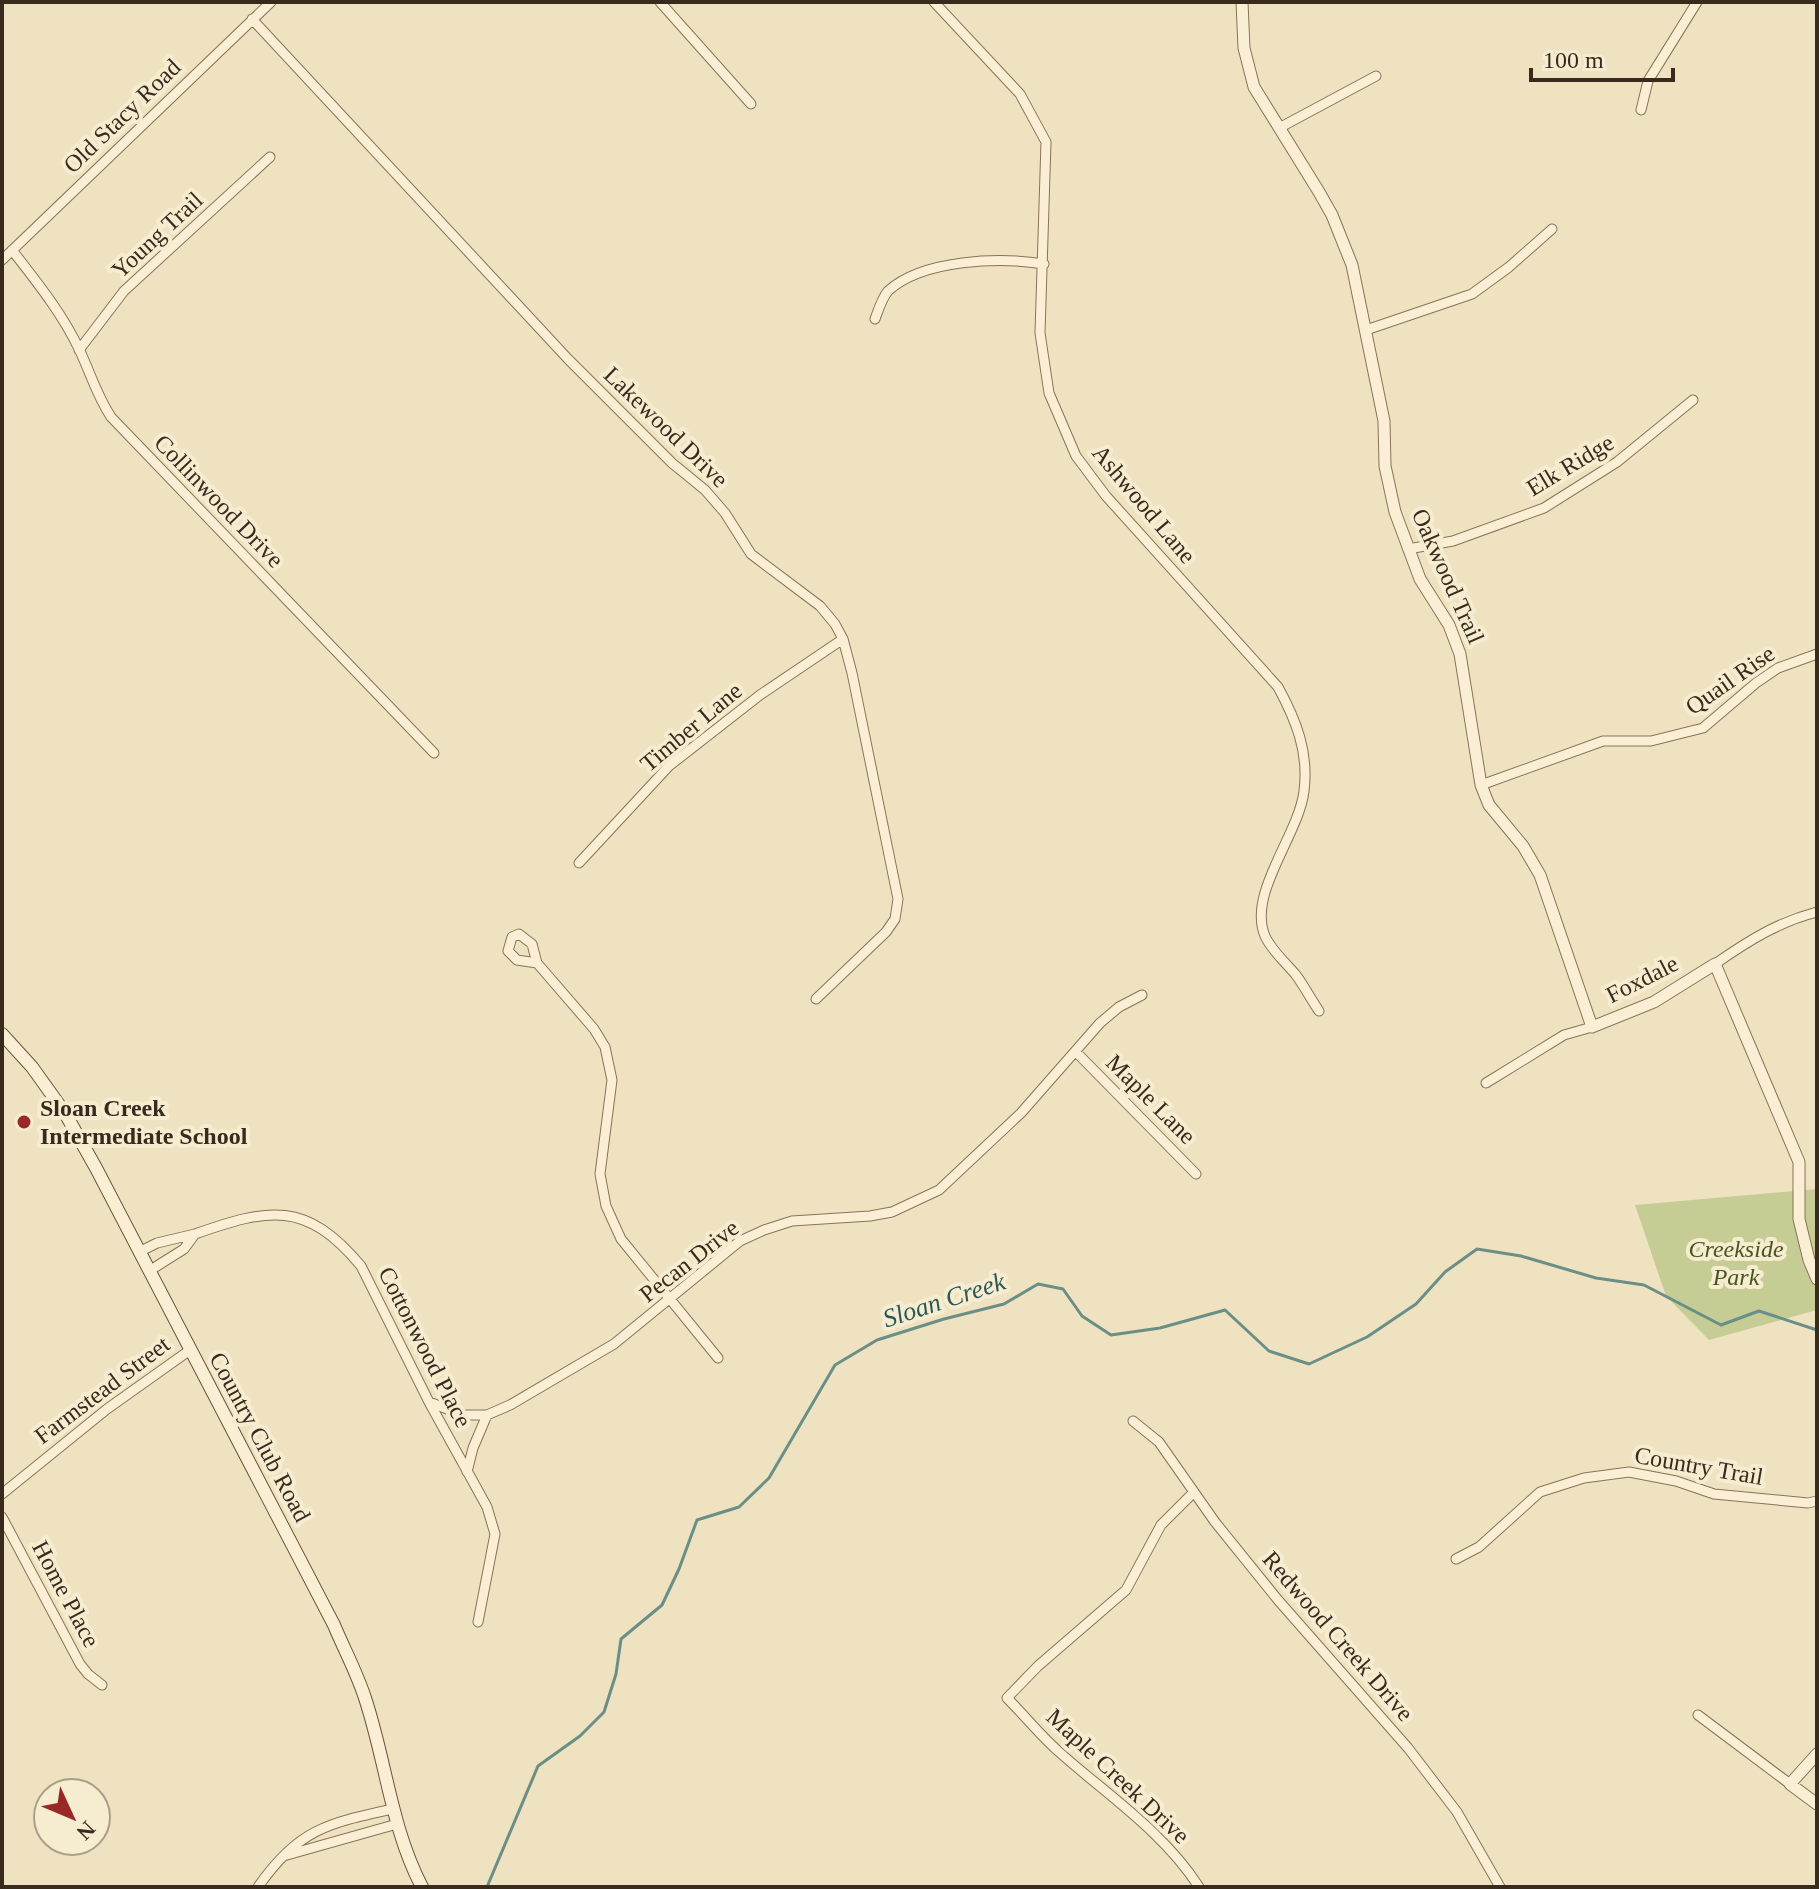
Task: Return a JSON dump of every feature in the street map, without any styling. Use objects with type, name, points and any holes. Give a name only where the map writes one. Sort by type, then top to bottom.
[{"type":"main road","name":"Country Club Road","points":[[2,1034],[32,1067],[65,1113],[334,1625],[365,1698],[397,1824],[412,1869],[422,1887]]},
{"type":"street","name":"Old Stacy Road","points":[[2,260],[271,2]]},
{"type":"street","points":[[660,2],[751,104]]},
{"type":"street","name":"Ashwood Lane","points":[[934,2],[1020,94],[1046,142],[1040,333],[1042,361],[1049,393],[1076,456],[1090,478],[1278,687],[1297,722],[1304,754],[1304,793],[1265,895],[1261,915],[1266,938],[1299,979],[1319,1011]]},
{"type":"street","name":"Oakwood Trail","points":[[1242,2],[1244,48],[1251,79],[1319,192],[1352,265],[1384,421],[1389,486],[1420,579],[1449,625],[1460,654],[1481,785],[1489,805],[1523,846],[1540,875],[1592,1027]]},
{"type":"street","points":[[1641,110],[1648,81],[1697,2]]},
{"type":"street","name":"Lakewood Drive","points":[[252,19],[568,359],[672,463],[705,490],[725,513],[751,554],[820,606],[843,639],[898,899],[895,919],[886,932],[816,999]]},
{"type":"street","points":[[1279,128],[1376,76]]},
{"type":"street","name":"Young Trail","points":[[79,350],[124,291],[270,157]]},
{"type":"street","points":[[1366,330],[1472,294],[1552,229]]},
{"type":"street","name":"Collinwood Drive","points":[[12,250],[56,310],[79,350],[96,395],[111,417],[434,753]]},
{"type":"street","points":[[875,319],[886,293],[917,273],[958,264],[1017,260],[1044,264]]},
{"type":"street","name":"Elk Ridge","points":[[1408,549],[1453,541],[1544,508],[1617,462],[1693,400]]},
{"type":"street","name":"Timber Lane","points":[[579,863],[669,766],[689,749],[760,695],[843,639]]},
{"type":"street","name":"Quail Rise","points":[[1481,785],[1603,741],[1651,741],[1703,728],[1778,668],[1817,654]]},
{"type":"street","name":"Foxdale","points":[[1486,1083],[1564,1035],[1654,1002],[1751,938],[1792,918],[1817,912]]},
{"type":"street","points":[[537,963],[594,1029],[605,1047],[612,1080],[600,1174],[606,1206],[621,1239],[718,1358]]},
{"type":"street","points":[[1715,964],[1799,1162],[1799,1219],[1817,1279]]},
{"type":"street","name":"Pecan Drive","points":[[487,1415],[510,1405],[614,1344],[740,1241],[792,1221],[892,1212],[939,1190],[1021,1113],[1100,1023],[1119,1007],[1142,995]]},
{"type":"street","name":"Maple Lane","points":[[1076,1052],[1196,1174]]},
{"type":"street","name":"Cottonwood Place","points":[[139,1252],[169,1239],[195,1234],[242,1217],[269,1214],[303,1219],[327,1231],[345,1246],[361,1266],[429,1402],[487,1507],[495,1534],[478,1622]]},
{"type":"street","name":"Cottonwood Place","points":[[149,1271],[184,1249],[195,1234]]},
{"type":"street","name":"Farmstead Street","points":[[2,1494],[107,1409],[190,1350]]},
{"type":"street","points":[[429,1402],[463,1415],[487,1415],[467,1472]]},
{"type":"street","name":"Redwood Creek Drive","points":[[1133,1421],[1159,1442],[1215,1522],[1278,1600],[1433,1780],[1457,1812],[1500,1887]]},
{"type":"street","name":"Country Trail","points":[[1456,1559],[1479,1547],[1540,1492],[1584,1478],[1629,1472],[1676,1481],[1714,1494],[1808,1503],[1817,1501]]},
{"type":"street","name":"Maple Creek Drive","points":[[1194,1492],[1161,1525],[1126,1590],[1038,1666],[1007,1698],[1055,1748],[1157,1837],[1186,1866],[1199,1887]]},
{"type":"street","name":"Home Place","points":[[2,1517],[80,1664],[102,1685]]},
{"type":"street","points":[[1698,1715],[1817,1804]]},
{"type":"street","points":[[1790,1784],[1817,1754]]},
{"type":"street","points":[[258,1887],[306,1835],[393,1809]]},
{"type":"street","points":[[284,1856],[397,1824]]},
{"type":"green space","name":"Creekside Park","points":[[1817,1189],[1817,1310],[1709,1340],[1666,1296],[1635,1205]]},
{"type":"waterway","name":"Sloan Creek","points":[[487,1887],[538,1766],[580,1736],[604,1712],[616,1674],[621,1639],[662,1605],[697,1520],[739,1507],[769,1478],[835,1365],[877,1340],[1004,1304],[1038,1284],[1063,1289],[1082,1316],[1111,1335],[1160,1328],[1225,1310],[1269,1351],[1309,1364],[1367,1337],[1416,1304],[1445,1272],[1477,1249],[1521,1256],[1596,1278],[1644,1285],[1721,1325],[1759,1311],[1817,1330]]},
{"type":"place","name":"Sloan Creek Intermediate School","points":[[24,1122]]}]
